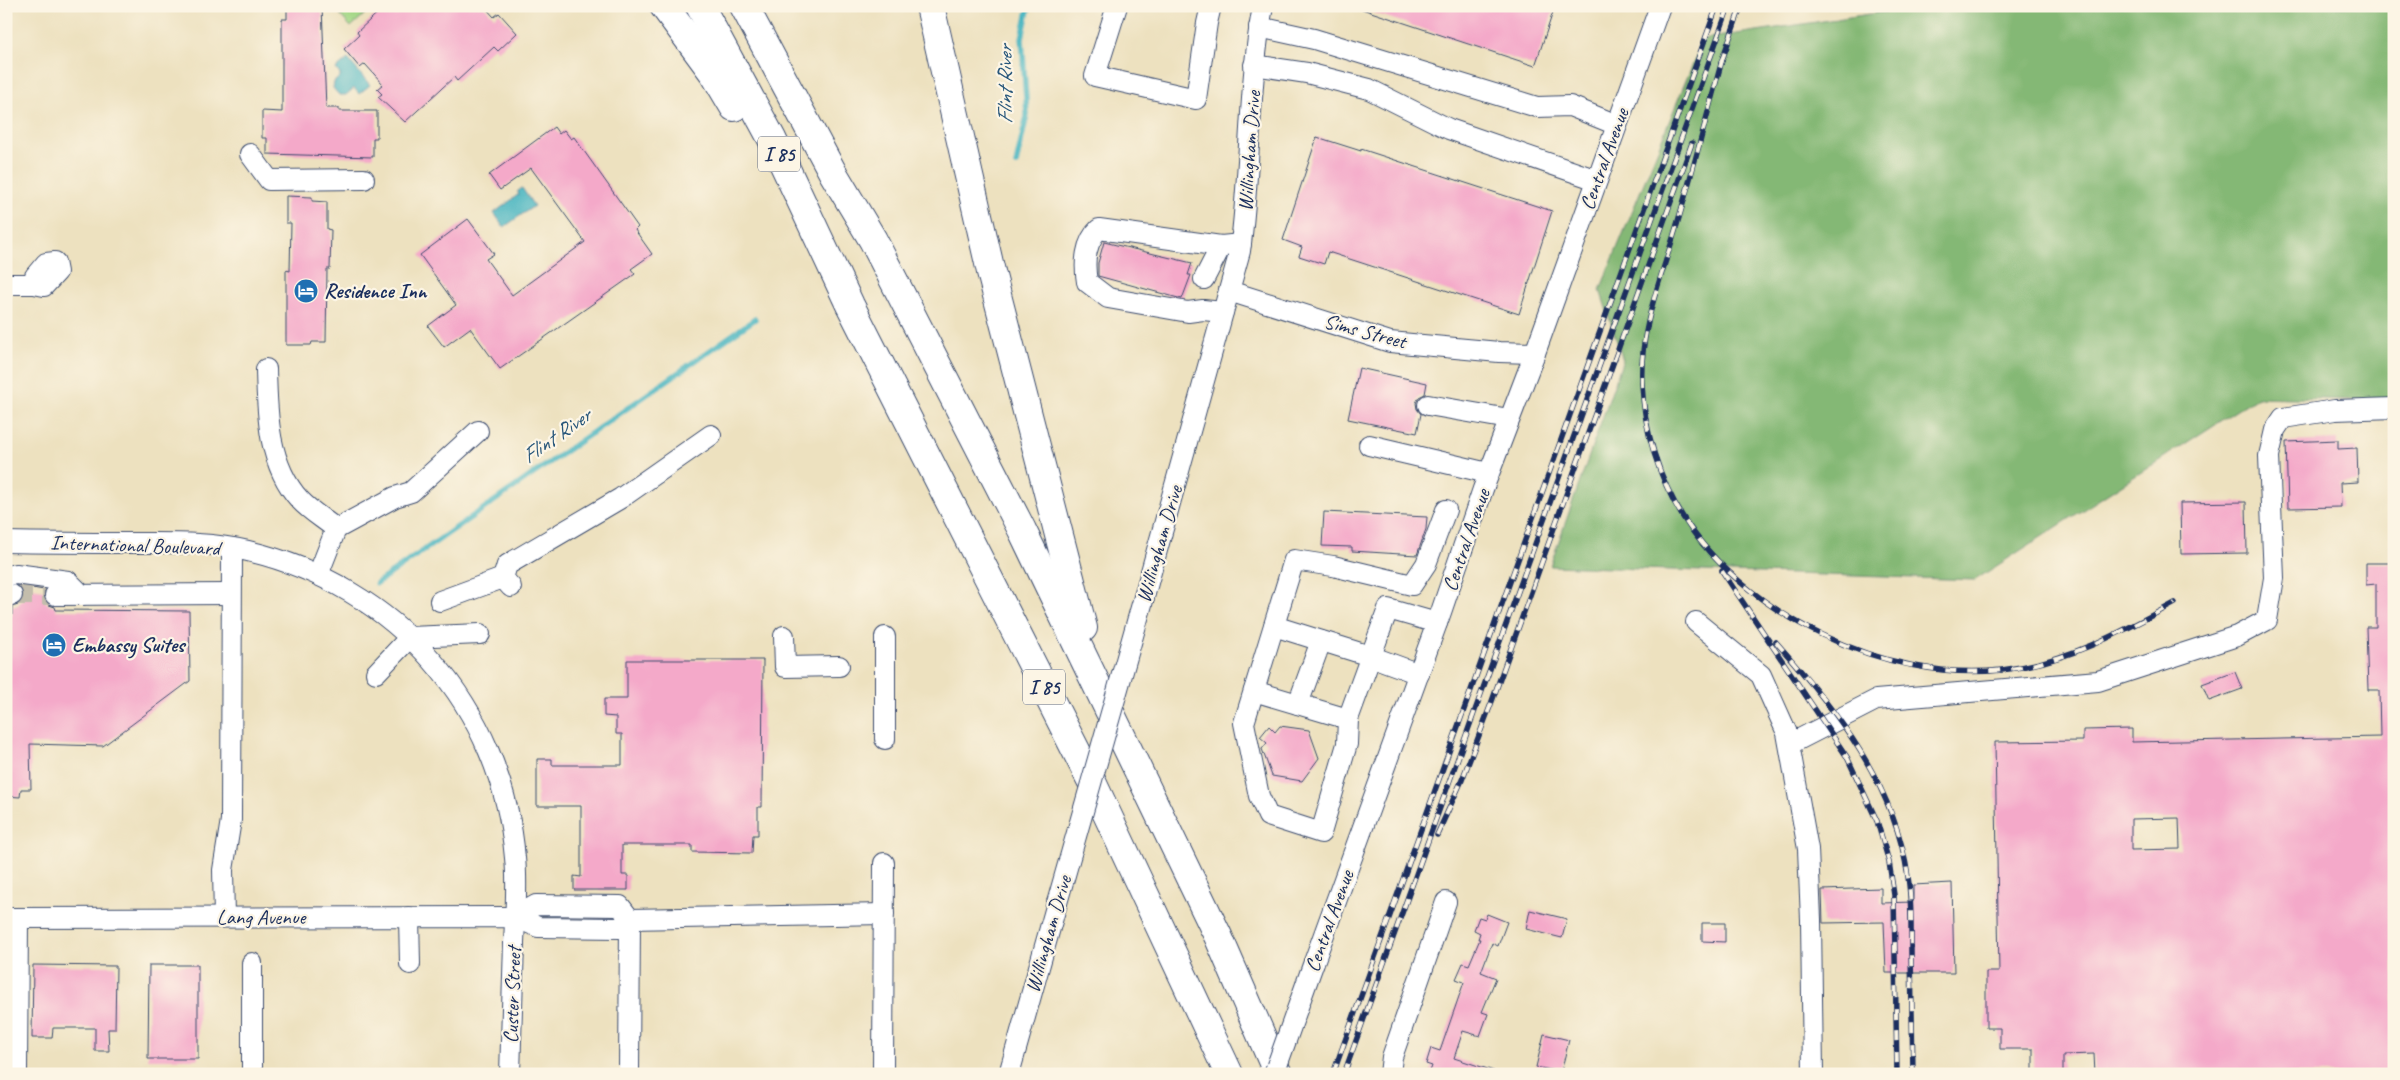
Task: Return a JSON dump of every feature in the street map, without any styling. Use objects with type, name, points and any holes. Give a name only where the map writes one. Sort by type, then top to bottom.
[{"type":"highway","points":[[664,6],[715,75],[850,305]]},
{"type":"highway","name":"I 85","points":[[700,6],[772,139],[850,305],[1092,782],[1229,1074]]},
{"type":"highway","name":"I 85","points":[[744,6],[833,173],[873,240],[1022,530],[1218,936],[1278,1074]]},
{"type":"highway","points":[[930,6],[991,272],[1098,685]]},
{"type":"street","points":[[1117,6],[1095,76],[1196,99],[1207,23],[1212,6]]},
{"type":"street","name":"Willingham Drive","points":[[1008,1074],[1144,597],[1241,244],[1246,199],[1254,65],[1263,6]]},
{"type":"street","name":"Central Avenue","points":[[1274,1074],[1437,624],[1488,473],[1535,352],[1660,6]]},
{"type":"street","points":[[1259,27],[1314,39],[1537,106],[1570,106],[1617,125]]},
{"type":"street","points":[[1254,65],[1307,73],[1370,89],[1449,128],[1597,180]]},
{"type":"street","points":[[250,154],[269,180],[364,180]]},
{"type":"street","points":[[1221,246],[1203,293],[1188,312],[1108,298],[1087,282],[1084,267],[1091,237],[1099,229],[1221,246],[1241,244]]},
{"type":"street","points":[[6,284],[34,284]]},
{"type":"street","name":"Sims Street","points":[[1229,291],[1390,342],[1499,352],[1535,352]]},
{"type":"street","points":[[1203,293],[1223,312]]},
{"type":"street","points":[[266,369],[268,419],[279,469],[300,500],[336,529]]},
{"type":"street","points":[[1428,405],[1509,419]]},
{"type":"street","points":[[1790,744],[1876,700],[2098,681],[2236,636],[2267,620],[2274,578],[2269,456],[2275,430],[2283,418],[2336,410],[2394,408]]},
{"type":"street","points":[[318,575],[336,529],[395,497],[411,492],[478,431]]},
{"type":"street","points":[[440,601],[507,582],[507,565],[620,498],[711,435]]},
{"type":"street","points":[[1369,445],[1488,473]]},
{"type":"street","points":[[1396,581],[1388,609],[1348,719],[1347,744],[1321,833],[1268,816],[1259,796],[1244,723],[1294,560],[1396,581],[1412,585],[1426,564],[1446,510]]},
{"type":"street","name":"International Boulevard","points":[[6,542],[189,543],[232,548],[304,568],[357,595],[410,637],[437,665],[468,708],[492,756],[508,806],[516,859],[515,917]]},
{"type":"street","points":[[224,917],[223,870],[232,820],[232,548]]},
{"type":"street","points":[[6,576],[16,574],[68,580],[82,595]]},
{"type":"street","points":[[55,595],[231,594]]},
{"type":"street","points":[[1388,609],[1437,624]]},
{"type":"street","points":[[1696,622],[1761,675],[1788,733],[1808,849],[1813,1074]]},
{"type":"street","points":[[1274,626],[1370,656],[1419,674]]},
{"type":"street","points":[[376,672],[410,637],[480,634]]},
{"type":"street","points":[[784,636],[785,667],[840,666]]},
{"type":"street","points":[[884,739],[885,637]]},
{"type":"street","points":[[1298,704],[1321,641]]},
{"type":"street","points":[[1254,691],[1348,719]]},
{"type":"street","points":[[883,1074],[884,864]]},
{"type":"street","points":[[1390,1074],[1392,1058],[1446,902]]},
{"type":"street","points":[[515,917],[536,905],[620,906],[630,919],[629,1074]]},
{"type":"street","points":[[630,919],[884,914]]},
{"type":"street","points":[[409,917],[410,964]]},
{"type":"street","name":"Lang Avenue","points":[[12,918],[515,917]]},
{"type":"street","name":"Custer Street","points":[[510,1074],[515,917]]},
{"type":"street","points":[[12,918],[12,1049],[17,1074]]},
{"type":"street","points":[[252,962],[252,1074]]},
{"type":"green space","points":[[349,6],[373,6],[351,27],[340,15]]},
{"type":"green space","points":[[1923,6],[2394,6],[2394,401],[2257,397],[1975,580],[1550,566],[1623,360],[1600,290],[1703,39]]},
{"type":"water","points":[[348,59],[370,85],[359,94],[354,88],[346,95],[339,95],[333,88],[334,82],[341,76],[336,69]]},
{"type":"water","points":[[522,188],[534,206],[504,227],[494,213],[519,194],[517,192]]},
{"type":"building","points":[[287,6],[322,6],[326,108],[339,108],[339,111],[377,111],[377,138],[373,138],[373,157],[267,154],[267,138],[262,138],[262,111],[282,112],[282,19],[287,19]]},
{"type":"building","points":[[385,6],[484,6],[494,17],[499,13],[517,33],[498,51],[494,47],[457,81],[454,77],[405,122],[378,97],[382,94],[377,89],[383,84],[365,64],[360,68],[344,49],[359,35],[357,32]]},
{"type":"building","points":[[1363,6],[1555,6],[1535,66],[1362,9]]},
{"type":"building","points":[[554,127],[559,134],[564,130],[571,139],[574,137],[638,227],[635,230],[652,254],[631,269],[635,274],[500,369],[470,328],[444,347],[428,326],[456,305],[420,255],[468,219],[494,254],[486,259],[512,295],[585,242],[531,168],[500,190],[489,175]]},
{"type":"building","points":[[1317,137],[1361,151],[1361,149],[1552,211],[1519,314],[1328,252],[1324,264],[1299,256],[1302,247],[1283,240]]},
{"type":"building","name":"Residence Inn","points":[[286,196],[312,197],[312,201],[327,202],[327,229],[331,230],[330,269],[327,269],[326,342],[312,342],[311,345],[286,345],[286,270],[290,271],[291,223],[286,223]]},
{"type":"building","points":[[1104,242],[1192,263],[1188,275],[1191,275],[1182,299],[1098,276],[1098,263]]},
{"type":"building","points":[[1359,368],[1427,383],[1425,394],[1419,397],[1416,403],[1417,409],[1421,414],[1417,433],[1348,419]]},
{"type":"building","points":[[2338,440],[2338,449],[2357,448],[2358,482],[2340,483],[2341,507],[2288,508],[2286,442]]},
{"type":"building","points":[[2246,502],[2247,553],[2181,554],[2180,503]]},
{"type":"building","points":[[1324,512],[1427,517],[1426,529],[1417,555],[1352,551],[1352,547],[1322,546]]},
{"type":"building","points":[[2366,563],[2394,563],[2394,1074],[2095,1074],[2094,1054],[2063,1055],[2063,1074],[2033,1074],[2033,1049],[2000,1049],[2000,1028],[1986,1028],[1986,972],[1999,972],[1995,742],[2083,741],[2083,730],[2132,729],[2132,742],[2380,737],[2379,690],[2368,690],[2366,627],[2376,627],[2376,584],[2366,585]],"holes":[[[2179,818],[2180,849],[2131,850],[2131,819]]]},
{"type":"building","points":[[20,586],[44,590],[45,601],[55,607],[56,610],[189,611],[190,681],[103,746],[30,744],[31,789],[21,789],[20,797],[6,796],[6,615],[12,615],[12,607],[18,605],[22,600],[24,595]]},
{"type":"building","points":[[627,660],[763,660],[762,807],[758,807],[758,835],[753,835],[752,853],[692,852],[692,845],[622,845],[622,875],[628,875],[628,890],[574,890],[574,876],[581,877],[581,806],[537,806],[537,759],[552,759],[552,765],[622,765],[622,734],[616,734],[616,717],[604,716],[604,699],[627,699]]},
{"type":"building","points":[[2235,672],[2242,689],[2209,701],[2202,684]]},
{"type":"building","points":[[1269,726],[1275,732],[1280,726],[1309,730],[1319,758],[1302,781],[1272,776],[1262,749],[1267,743],[1260,737]]},
{"type":"building","points":[[1952,883],[1954,973],[1886,973],[1884,922],[1823,923],[1822,890],[1881,888],[1881,903],[1913,902],[1913,885]]},
{"type":"building","points":[[1530,910],[1567,919],[1562,938],[1526,929]]},
{"type":"building","points":[[1487,914],[1507,922],[1498,946],[1492,943],[1481,972],[1496,978],[1482,1012],[1488,1014],[1480,1036],[1463,1031],[1454,1058],[1494,1071],[1493,1074],[1429,1074],[1432,1066],[1426,1064],[1431,1048],[1440,1051],[1464,982],[1456,979],[1463,963],[1469,965],[1480,939],[1478,939],[1480,933],[1474,930],[1479,917],[1485,919]]},
{"type":"building","points":[[1702,923],[1725,923],[1725,942],[1702,941]]},
{"type":"building","points":[[33,965],[116,966],[115,1029],[108,1029],[109,1051],[95,1051],[95,1028],[53,1028],[52,1038],[32,1038]]},
{"type":"building","points":[[149,965],[198,965],[198,1059],[148,1059]]},
{"type":"building","points":[[1544,1034],[1569,1040],[1561,1072],[1536,1067]]},
{"type":"waterway","name":"Flint River","points":[[1016,164],[1027,115],[1022,38],[1029,6]]},
{"type":"waterway","name":"Flint River","points":[[377,583],[755,319]]},
{"type":"tunnel","points":[[12,595],[55,595]]},
{"type":"railway","points":[[1333,1074],[1717,6]]},
{"type":"railway","points":[[1344,1074],[1729,6]]},
{"type":"railway","points":[[1721,63],[1741,6]]},
{"type":"railway","points":[[1723,57],[1682,207],[1652,305],[1647,324],[1642,364],[1643,401],[1654,454],[1674,502],[1710,552],[1743,584],[1781,612],[1822,635],[1866,653],[1912,665],[1958,671],[2002,670],[2048,661],[2113,636],[2175,603]]},
{"type":"railway","points":[[1437,835],[1462,780],[1491,704],[1692,143]]},
{"type":"railway","points":[[1722,571],[1847,757],[1877,821],[1889,862],[1894,895],[1897,1074]]},
{"type":"railway","points":[[1776,642],[1820,694],[1860,750],[1890,811],[1901,843],[1911,905],[1913,1074]]},
{"type":"place","name":"Residence Inn","points":[[306,291]]},
{"type":"place","name":"Embassy Suites","points":[[54,645]]}]
